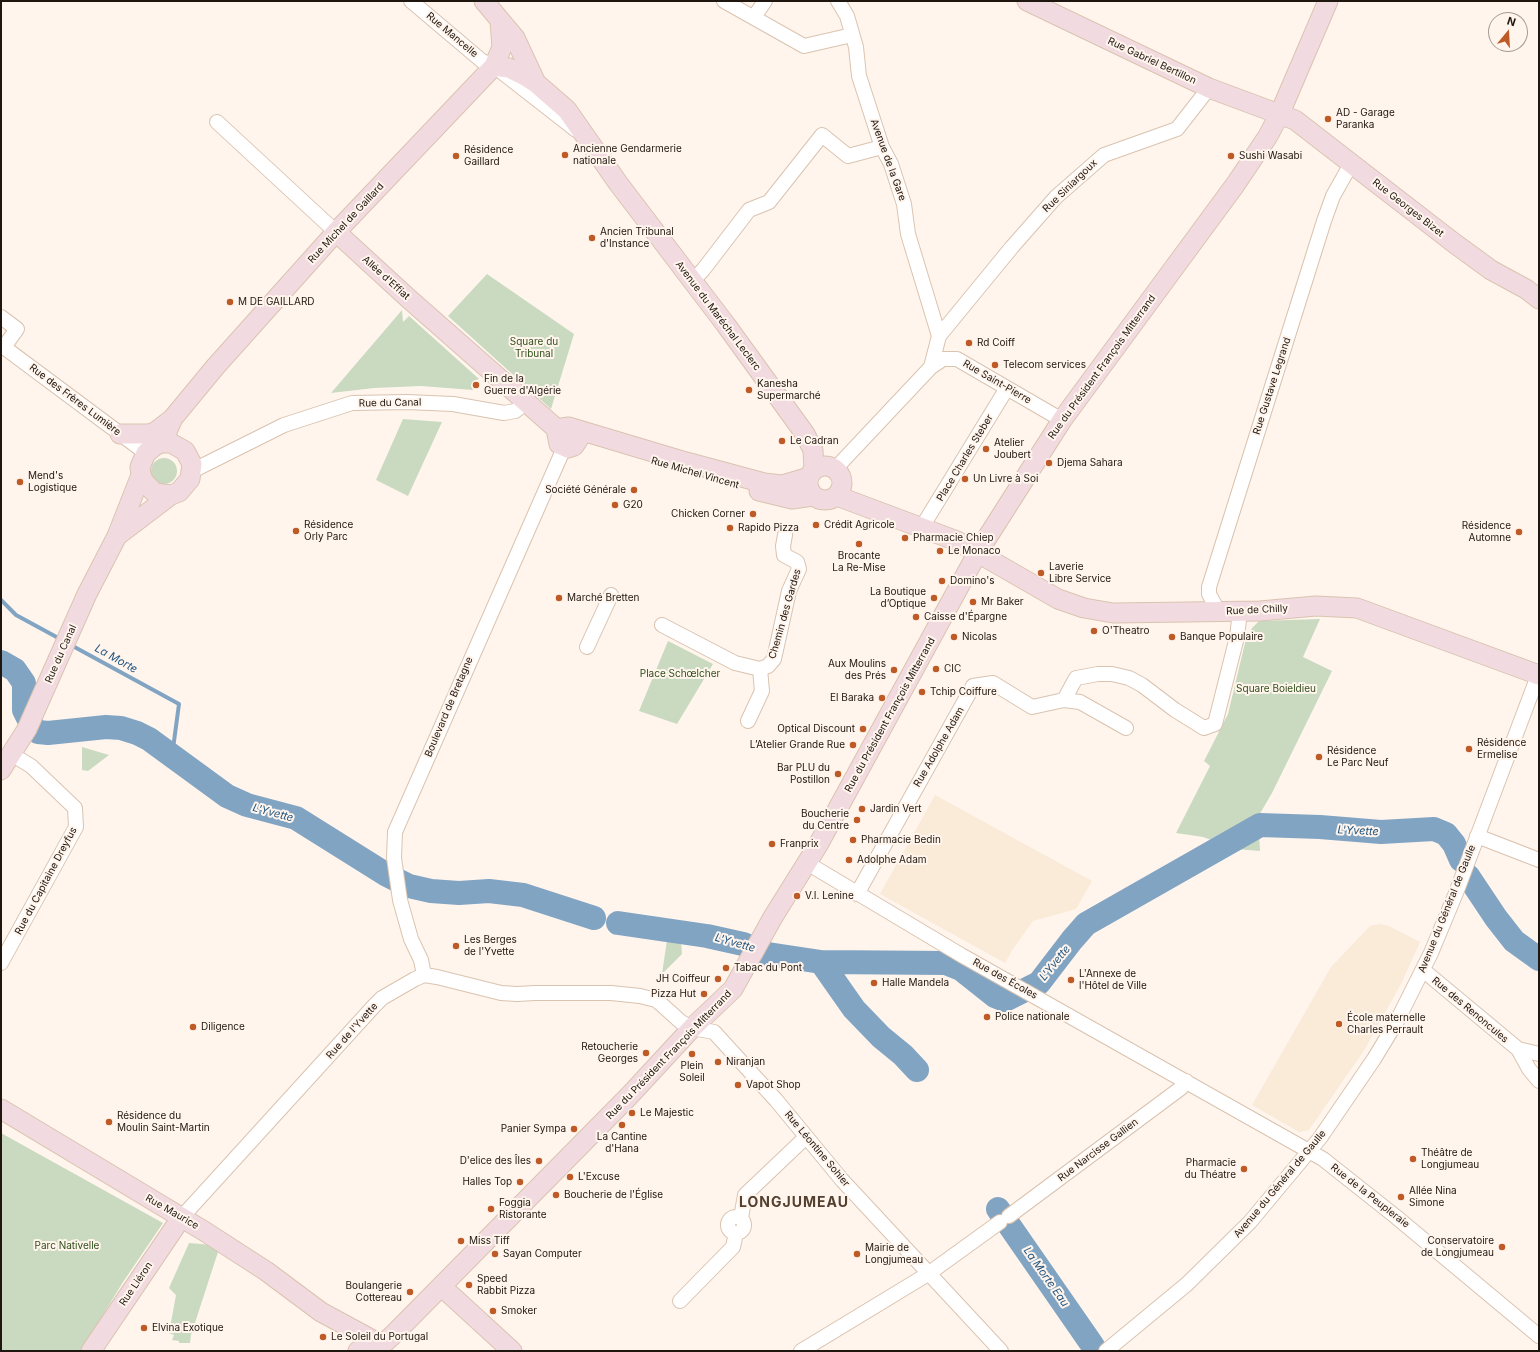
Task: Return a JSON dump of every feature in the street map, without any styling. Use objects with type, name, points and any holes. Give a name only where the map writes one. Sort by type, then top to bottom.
[{"type":"main road","points":[[484,1],[500,22],[515,38],[536,83]]},
{"type":"main road","name":"Rue du Président François Mitterrand","points":[[382,1345],[630,1095],[692,1028],[733,989],[768,926],[807,863],[889,718],[978,552],[1062,420],[1260,150],[1280,113],[1328,1]]},
{"type":"main road","name":"Rue Gabriel Bertillon","points":[[1030,2],[1208,88],[1266,110],[1280,113]]},
{"type":"main road","name":"Rue Michel de Gaillard","points":[[120,434],[131,435],[155,432],[173,418],[216,366],[336,232],[494,66],[502,47],[500,22]]},
{"type":"main road","points":[[494,66],[518,72],[536,83],[568,110],[586,138]]},
{"type":"main road","name":"Rue Georges Bizet","points":[[1280,113],[1295,120],[1491,270],[1526,289],[1539,299]]},
{"type":"main road","name":"Avenue du Maréchal Leclerc","points":[[586,138],[805,434],[822,448],[830,458],[822,471]]},
{"type":"main road","name":"Allée d'Effiat","points":[[336,232],[526,402],[569,438]]},
{"type":"main road","points":[[162,448],[189,456],[192,471],[186,486],[179,492],[171,495],[156,493],[144,482],[141,475],[142,460],[162,448],[173,418]]},
{"type":"main road","name":"Rue Michel Vincent","points":[[569,438],[764,483],[782,485],[822,471]]},
{"type":"main road","name":"Rue Michel Vincent","points":[[569,438],[593,442],[783,498],[802,499],[813,496]]},
{"type":"main road","points":[[822,471],[842,479],[841,491],[838,496],[826,501],[813,496],[808,488],[822,471]]},
{"type":"main road","name":"Rue du Canal","points":[[1,770],[27,730],[78,616],[117,536],[141,475]]},
{"type":"main road","name":"Rue du Canal","points":[[117,536],[171,495]]},
{"type":"main road","points":[[838,496],[958,541],[978,552]]},
{"type":"main road","name":"Rue de Chilly","points":[[978,552],[1058,599],[1084,608],[1113,613],[1216,612],[1316,606],[1357,608],[1539,674]]},
{"type":"main road","name":"Rue Maurice","points":[[1,1109],[266,1271],[321,1312],[382,1345]]},
{"type":"main road","name":"Rue Liéron","points":[[96,1348],[181,1218]]},
{"type":"main road","points":[[441,1286],[512,1351]]},
{"type":"main road","name":"Rue Maurice","points":[[339,1322],[357,1351]]},
{"type":"main road","points":[[357,1351],[382,1345]]},
{"type":"street","name":"Rue Mancelle","points":[[411,1],[482,61],[494,66]]},
{"type":"street","points":[[724,1],[804,46],[852,35]]},
{"type":"street","points":[[754,17],[766,1]]},
{"type":"street","name":"Avenue de la Gare","points":[[838,1],[847,16],[856,47],[859,76],[882,147],[891,164],[904,204],[908,234],[939,336],[932,367]]},
{"type":"street","name":"Avenue du Maréchal Leclerc","points":[[494,66],[586,138]]},
{"type":"street","name":"Rue Siniargoux","points":[[939,336],[1012,247],[1056,197],[1104,155],[1177,128],[1208,88]]},
{"type":"street","name":"Allée d'Effiat","points":[[217,122],[336,232]]},
{"type":"street","points":[[692,281],[703,270],[749,210],[769,202],[822,135],[848,156],[882,147]]},
{"type":"street","name":"Rue Gustave Legrand","points":[[1216,612],[1216,607],[1208,594],[1212,580],[1333,196],[1351,164]]},
{"type":"street","name":"Rue des Frères Lumière","points":[[1,317],[17,329],[3,346],[120,434],[162,448]]},
{"type":"street","name":"Rue Saint-Pierre","points":[[932,367],[943,359],[957,359],[1062,420]]},
{"type":"street","points":[[822,471],[932,367]]},
{"type":"street","name":"Place Charles Steber","points":[[922,528],[1007,388]]},
{"type":"street","name":"Rue du Canal","points":[[192,471],[284,425],[352,404],[407,402],[459,404],[504,413],[515,410],[526,402]]},
{"type":"street","name":"Boulevard de Bretagne","points":[[424,976],[421,960],[411,939],[399,894],[395,867],[394,845],[396,827],[569,438]]},
{"type":"street","name":"Chemin des Gardes","points":[[760,669],[768,666],[774,659],[789,591],[798,572],[797,562],[784,554],[783,546],[785,535]]},
{"type":"street","points":[[587,647],[611,595]]},
{"type":"street","points":[[1064,700],[1076,678],[1098,674],[1112,674],[1128,678],[1142,685],[1175,710],[1204,728],[1215,724],[1237,637],[1240,611]]},
{"type":"street","points":[[662,625],[735,663],[760,669],[762,691],[748,721]]},
{"type":"street","name":"Avenue du Général de Gaulle","points":[[1106,1351],[1187,1284],[1228,1245],[1320,1138],[1374,1059],[1397,1021],[1423,970],[1456,893],[1539,674]]},
{"type":"street","name":"Rue Adolphe Adam","points":[[857,894],[974,686],[993,683],[1032,707],[1064,700],[1080,702],[1126,728]]},
{"type":"street","name":"Rue du Capitaine Dreyfus","points":[[1,963],[76,827],[75,808],[31,766],[11,754]]},
{"type":"street","points":[[1477,836],[1539,860]]},
{"type":"street","name":"Rue des Écoles","points":[[807,863],[857,894],[1044,1002],[1309,1151]]},
{"type":"street","name":"Rue des Renoncules","points":[[1423,970],[1518,1049],[1528,1068],[1539,1081]]},
{"type":"street","points":[[424,976],[516,994],[611,993],[650,998],[661,1004],[681,1022],[692,1028]]},
{"type":"street","name":"Rue de l'Yvette","points":[[181,1218],[382,998],[424,976]]},
{"type":"street","name":"Rue Léontine Sohier","points":[[692,1028],[714,1032],[776,1100],[842,1180],[1001,1351]]},
{"type":"street","name":"Rue des Renoncules","points":[[1518,1049],[1539,1054]]},
{"type":"street","name":"Rue Narcisse Gallien","points":[[801,1351],[928,1274],[1181,1088],[1186,1081]]},
{"type":"street","points":[[680,1301],[733,1247],[736,1233],[741,1232],[744,1227],[744,1222],[741,1218],[745,1195],[806,1137]]},
{"type":"street","name":"Rue de la Peupleraie","points":[[1309,1151],[1371,1196],[1539,1336]]},
{"type":"shaded area","points":[[935,795],[1092,881],[1076,909],[1033,921],[1005,963],[880,894]]},
{"type":"shaded area","name":"École maternelle Charles Perrault","points":[[1379,924],[1389,926],[1420,942],[1402,982],[1365,1049],[1309,1130],[1299,1132],[1252,1105],[1331,967],[1370,926]]},
{"type":"green space","name":"Square du Tribunal","points":[[487,274],[574,334],[551,409],[448,316]]},
{"type":"green space","points":[[402,310],[403,322],[409,316],[479,379],[473,381],[471,386],[473,390],[421,386],[374,388],[331,393]]},
{"type":"green space","points":[[403,419],[442,422],[408,496],[376,480]]},
{"type":"green space","points":[[164,458],[173,462],[177,471],[173,480],[164,484],[155,480],[151,471],[155,462]]},
{"type":"green space","name":"Square Boieldieu","points":[[1320,619],[1303,657],[1332,671],[1272,793],[1258,817],[1260,851],[1236,849],[1203,837],[1176,833],[1210,766],[1204,761],[1228,714],[1245,643],[1252,628],[1259,621]]},
{"type":"green space","name":"Place Schœlcher","points":[[668,641],[713,664],[677,724],[639,711]]},
{"type":"green space","points":[[82,747],[109,755],[88,771],[82,770]]},
{"type":"green space","points":[[667,940],[681,941],[682,954],[662,974]]},
{"type":"green space","name":"Parc Nativelle","points":[[1,1133],[163,1223],[123,1282],[81,1351],[1,1351]]},
{"type":"green space","points":[[189,1243],[212,1245],[218,1252],[191,1335],[190,1343],[179,1343],[179,1341],[172,1340],[174,1335],[169,1333],[176,1295],[169,1288]]},
{"type":"waterway","name":"La Morte","points":[[1,600],[16,615],[62,640]]},
{"type":"waterway","name":"La Morte","points":[[69,644],[179,704],[172,756]]},
{"type":"waterway","name":"L'Yvette","points":[[1,662],[15,670],[24,683],[24,710],[32,726],[38,732],[48,733],[106,727],[121,728],[137,733],[149,739],[227,796],[247,805],[296,818],[387,875],[409,886],[431,891],[459,893],[489,891],[523,895],[594,918]]},
{"type":"waterway","name":"L'Yvette","points":[[618,923],[707,936],[743,944],[768,954],[821,962],[946,963],[961,969],[995,996],[1005,1000],[1039,983],[1086,924],[1260,825],[1320,827],[1381,832],[1434,829],[1446,834],[1454,844],[1461,860]]},
{"type":"waterway","name":"L'Yvette","points":[[1468,876],[1496,918],[1514,941],[1539,959]]},
{"type":"waterway","name":"La Morte Eau","points":[[821,962],[854,1009],[881,1037],[903,1055],[917,1070]]},
{"type":"waterway","name":"La Morte Eau","points":[[998,1209],[1093,1346]]},
{"type":"place","name":"AD - Garage Paranka","points":[[1328,119]]},
{"type":"place","name":"Ancienne Gendarmerie nationale","points":[[565,155]]},
{"type":"place","name":"Résidence Gaillard","points":[[456,156]]},
{"type":"place","name":"Sushi Wasabi","points":[[1231,156]]},
{"type":"place","name":"Ancien Tribunal d'Instance","points":[[592,238]]},
{"type":"place","name":"M DE GAILLARD","points":[[230,302]]},
{"type":"place","name":"Rd Coiff","points":[[969,343]]},
{"type":"place","name":"Telecom services","points":[[995,365]]},
{"type":"place","name":"Fin de la Guerre d'Algérie","points":[[476,385]]},
{"type":"place","name":"Kanesha Supermarché","points":[[749,390]]},
{"type":"place","name":"Le Cadran","points":[[782,441]]},
{"type":"place","name":"Atelier Joubert","points":[[986,449]]},
{"type":"place","name":"Djema Sahara","points":[[1049,463]]},
{"type":"place","name":"Un Livre à Soi","points":[[965,479]]},
{"type":"place","name":"Mend's Logistique","points":[[20,482]]},
{"type":"place","name":"Société Générale","points":[[634,490]]},
{"type":"place","name":"G20","points":[[615,505]]},
{"type":"place","name":"Chicken Corner","points":[[753,514]]},
{"type":"place","name":"Crédit Agricole","points":[[816,525]]},
{"type":"place","name":"Rapido Pizza","points":[[730,528]]},
{"type":"place","name":"Résidence Orly Parc","points":[[296,531]]},
{"type":"place","name":"Résidence Automne","points":[[1519,532]]},
{"type":"place","name":"Pharmacie Chiep","points":[[905,538]]},
{"type":"place","name":"Brocante La Re-Mise","points":[[859,544]]},
{"type":"place","name":"Le Monaco","points":[[940,551]]},
{"type":"place","name":"Laverie Libre Service","points":[[1041,573]]},
{"type":"place","name":"Domino's","points":[[942,581]]},
{"type":"place","name":"Marché Bretten","points":[[559,598]]},
{"type":"place","name":"La Boutique d’Optique","points":[[934,598]]},
{"type":"place","name":"Mr Baker","points":[[973,602]]},
{"type":"place","name":"Caisse d'Épargne","points":[[916,617]]},
{"type":"place","name":"O'Theatro","points":[[1094,631]]},
{"type":"place","name":"Nicolas","points":[[954,637]]},
{"type":"place","name":"Banque Populaire","points":[[1172,637]]},
{"type":"place","name":"CIC","points":[[936,669]]},
{"type":"place","name":"Aux Moulins des Prés","points":[[894,670]]},
{"type":"place","name":"Tchip Coiffure","points":[[922,692]]},
{"type":"place","name":"El Baraka","points":[[882,698]]},
{"type":"place","name":"Optical Discount","points":[[863,729]]},
{"type":"place","name":"L’Atelier Grande Rue","points":[[853,745]]},
{"type":"place","name":"Résidence Ermelise","points":[[1469,749]]},
{"type":"place","name":"Résidence Le Parc Neuf","points":[[1319,757]]},
{"type":"place","name":"Bar PLU du Postillon","points":[[838,774]]},
{"type":"place","name":"Jardin Vert","points":[[862,809]]},
{"type":"place","name":"Boucherie du Centre","points":[[857,820]]},
{"type":"place","name":"Pharmacie Bedin","points":[[853,840]]},
{"type":"place","name":"Franprix","points":[[772,844]]},
{"type":"place","name":"Adolphe Adam","points":[[849,860]]},
{"type":"place","name":"V.I. Lenine","points":[[797,896]]},
{"type":"place","name":"Les Berges de l'Yvette","points":[[456,946]]},
{"type":"place","name":"Tabac du Pont","points":[[726,968]]},
{"type":"place","name":"JH Coiffeur","points":[[718,979]]},
{"type":"place","name":"L'Annexe de l'Hôtel de Ville","points":[[1071,980]]},
{"type":"place","name":"Halle Mandela","points":[[874,983]]},
{"type":"place","name":"Pizza Hut","points":[[704,994]]},
{"type":"place","name":"Police nationale","points":[[987,1017]]},
{"type":"place","name":"École maternelle Charles Perrault","points":[[1339,1024]]},
{"type":"place","name":"Diligence","points":[[193,1027]]},
{"type":"place","name":"Retoucherie Georges","points":[[646,1053]]},
{"type":"place","name":"Plein Soleil","points":[[692,1054]]},
{"type":"place","name":"Niranjan","points":[[718,1062]]},
{"type":"place","name":"Vapot Shop","points":[[738,1085]]},
{"type":"place","name":"Le Majestic","points":[[632,1113]]},
{"type":"place","name":"Résidence du Moulin Saint-Martin","points":[[109,1122]]},
{"type":"place","name":"La Cantine d'Hana","points":[[622,1125]]},
{"type":"place","name":"Panier Sympa","points":[[574,1129]]},
{"type":"place","name":"Théâtre de Longjumeau","points":[[1413,1159]]},
{"type":"place","name":"D'elice des Îles","points":[[539,1161]]},
{"type":"place","name":"Pharmacie du Théatre","points":[[1244,1169]]},
{"type":"place","name":"L'Excuse","points":[[570,1177]]},
{"type":"place","name":"Halles Top","points":[[520,1182]]},
{"type":"place","name":"Boucherie de l'Église","points":[[556,1195]]},
{"type":"place","name":"Allée Nina Simone","points":[[1401,1197]]},
{"type":"place","name":"Foggia Ristorante","points":[[491,1209]]},
{"type":"place","name":"Miss Tiff","points":[[461,1241]]},
{"type":"place","name":"Conservatoire de Longjumeau","points":[[1502,1247]]},
{"type":"place","name":"Sayan Computer","points":[[495,1254]]},
{"type":"place","name":"Mairie de Longjumeau","points":[[857,1254]]},
{"type":"place","name":"Speed Rabbit Pizza","points":[[469,1285]]},
{"type":"place","name":"Boulangerie Cottereau","points":[[410,1292]]},
{"type":"place","name":"Smoker","points":[[493,1311]]},
{"type":"place","name":"Elvina Exotique","points":[[144,1328]]},
{"type":"place","name":"Le Soleil du Portugal","points":[[323,1337]]},
{"type":"district","name":"LONGJUMEAU","points":[[794,1203]]}]
